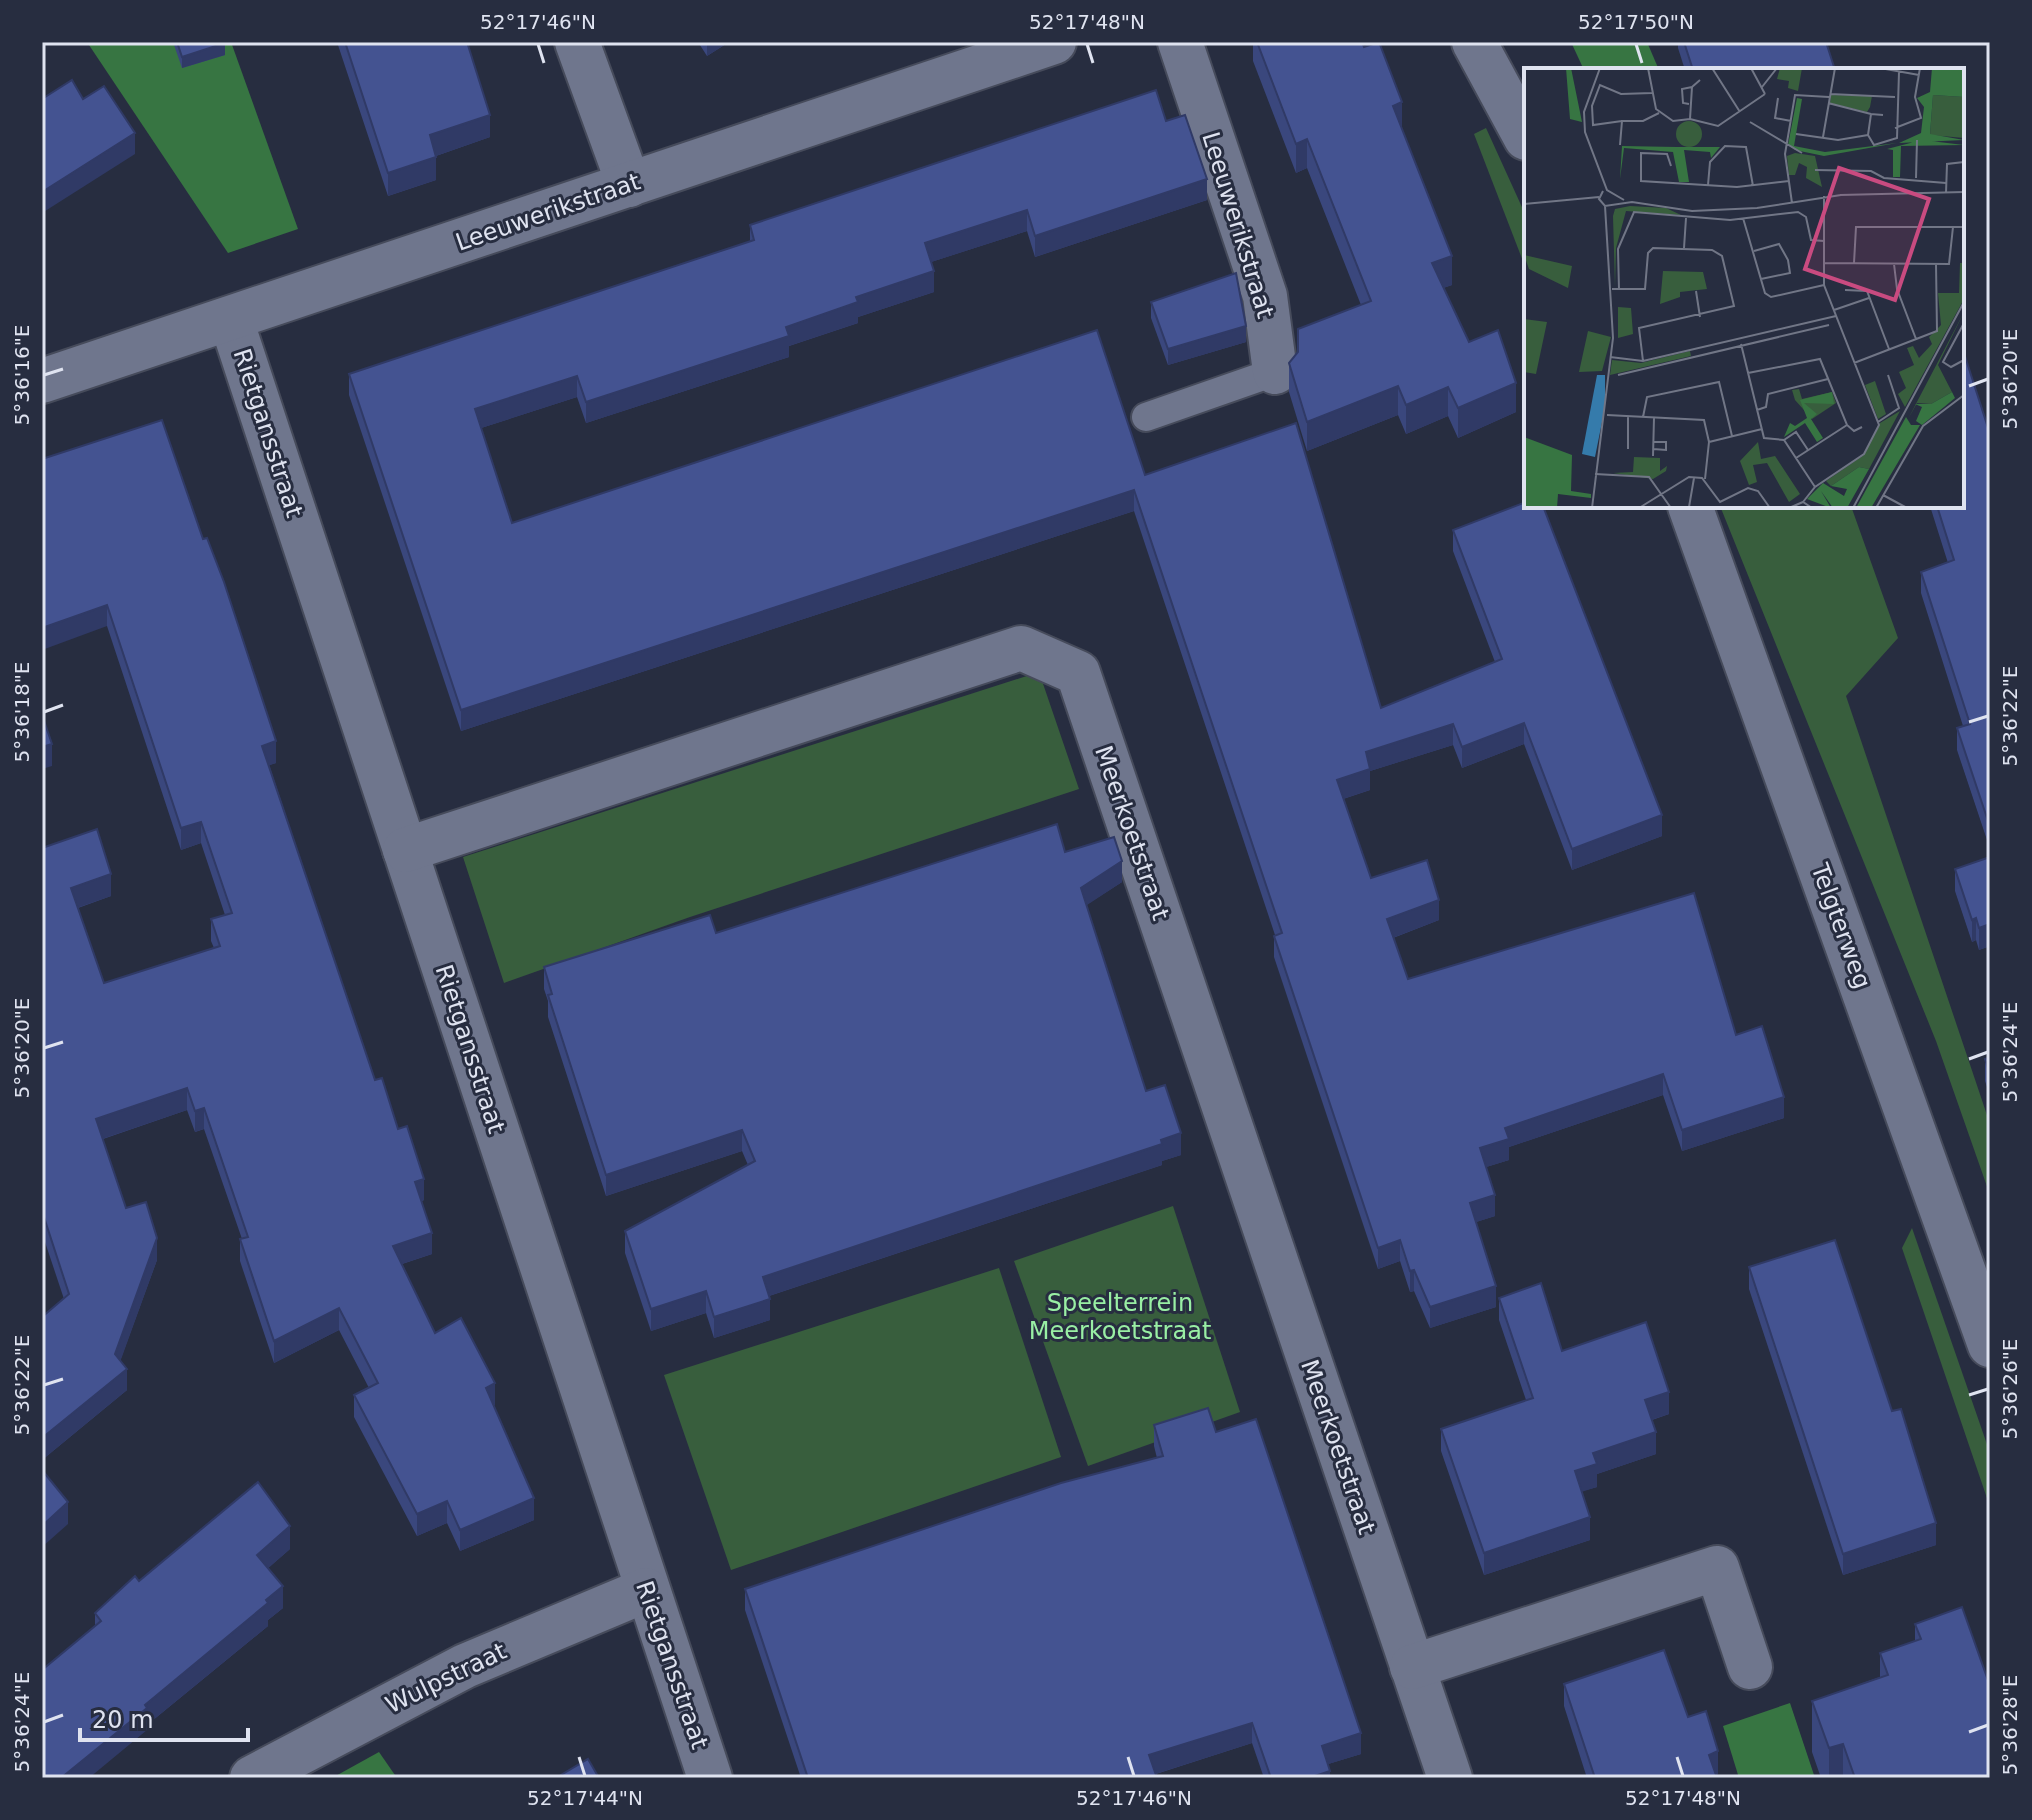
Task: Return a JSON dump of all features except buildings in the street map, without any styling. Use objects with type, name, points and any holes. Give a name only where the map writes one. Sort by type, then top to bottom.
[{"type":"street","points":[[577,42],[629,185]]},
{"type":"street","name":"Leeuwerikstraat","points":[[42,381],[1054,42]]},
{"type":"street","name":"Leeuwerikstraat","points":[[1180,42],[1265,296],[1275,372]]},
{"type":"street","points":[[1474,42],[1524,134]]},
{"type":"street","points":[[1510,42],[1524,85]]},
{"type":"street","name":"Rietgansstraat","points":[[231,320],[710,1778]]},
{"type":"street","name":"Telgterweg","points":[[1691,508],[1990,1345]]},
{"type":"street","name":"Meerkoetstraat","points":[[405,850],[1021,648],[1078,673],[1450,1778]]},
{"type":"street","points":[[1412,1667],[1717,1568],[1750,1667]]},
{"type":"street","name":"Wulpstraat","points":[[252,1778],[465,1666],[646,1590]]},
{"type":"lane","name":"Leeuwerikstraat","points":[[1146,417],[1275,372]]},
{"type":"green space","points":[[87,42],[231,42],[298,229],[228,253]]},
{"type":"green space","points":[[1571,42],[1647,42],[1658,68],[1583,68]]},
{"type":"green space","points":[[1486,128],[1524,212],[1524,264],[1474,134]]},
{"type":"green space","points":[[1721,508],[1852,508],[1898,638],[1846,696],[1990,1124],[1990,1195],[1936,1041]]},
{"type":"green space","points":[[1039,672],[1079,789],[690,917],[504,983],[463,857]]},
{"type":"green space","name":"Speelterrein Meerkoetstraat","points":[[1173,1206],[1240,1412],[1088,1466],[1014,1261]]},
{"type":"green space","points":[[1912,1228],[1990,1453],[1990,1507],[1902,1248]]},
{"type":"green space","points":[[999,1268],[1061,1457],[731,1570],[664,1375]]},
{"type":"green space","points":[[1790,1703],[1815,1778],[1739,1778],[1723,1726]]},
{"type":"green space","points":[[379,1752],[397,1778],[332,1778]]}]
